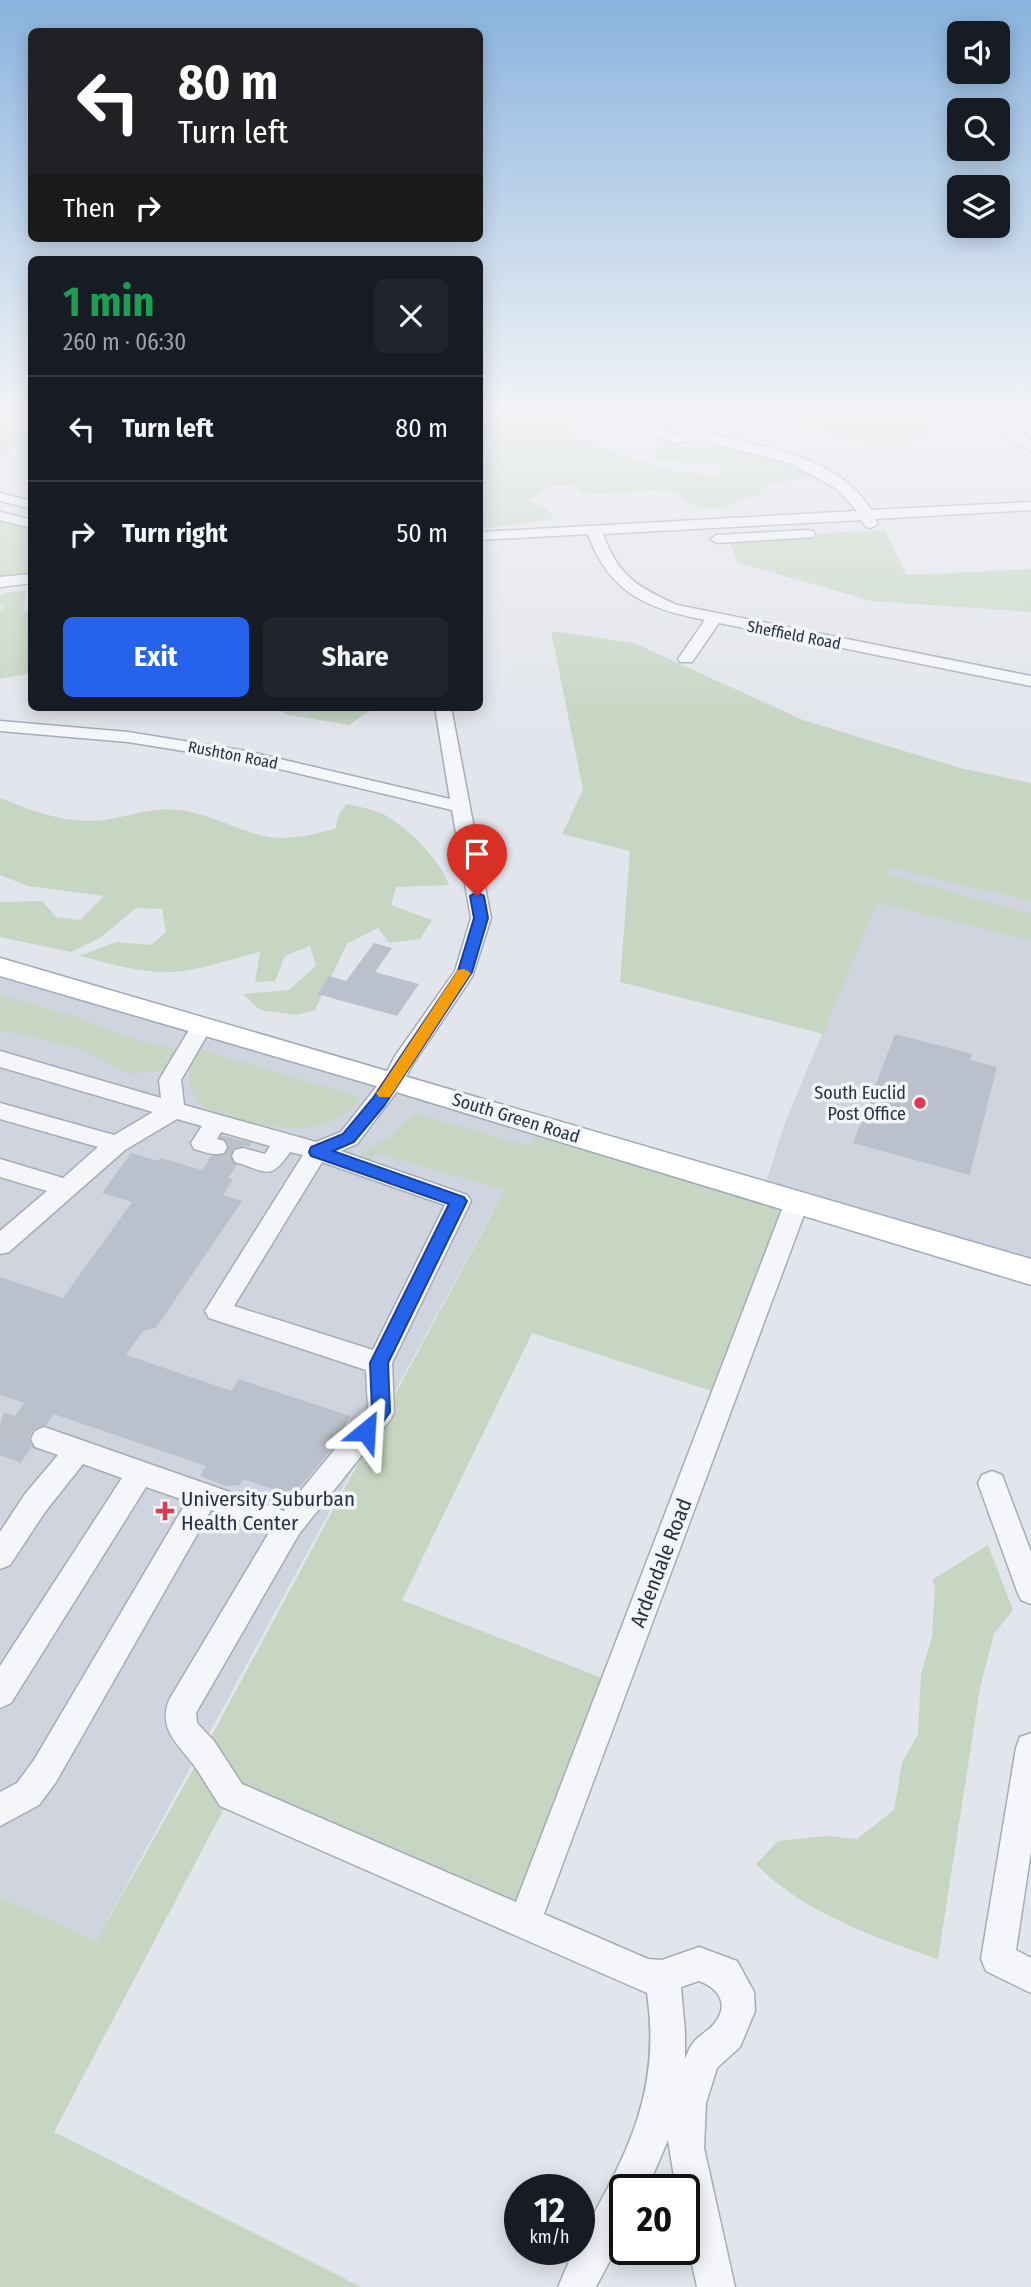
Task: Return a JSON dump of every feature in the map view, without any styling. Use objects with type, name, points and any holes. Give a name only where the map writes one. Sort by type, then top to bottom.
[{"type":"main road","name":"South Green Road","points":[[0,967],[393,1080],[796,1204],[1031,1272]]},
{"type":"street","points":[[0,516],[28,523]]},
{"type":"street","points":[[483,536],[598,542],[861,516]]},
{"type":"street","points":[[868,516],[873,530]]},
{"type":"street","points":[[706,539],[818,533]]},
{"type":"street","name":"Sheffield Road","points":[[598,542],[606,565],[634,591],[673,609],[1031,681]]},
{"type":"street","points":[[483,551],[519,549]]},
{"type":"street","points":[[0,582],[28,578]]},
{"type":"street","points":[[686,659],[713,619]]},
{"type":"street","points":[[379,1363],[218,1311],[317,1152],[349,1138],[393,1080],[465,972],[481,918],[444,711]]},
{"type":"street","name":"Rushton Road","points":[[0,726],[128,737],[246,755],[462,807]]},
{"type":"street","points":[[174,1110],[170,1080],[202,1025]]},
{"type":"street","points":[[0,1059],[285,1142],[459,1201],[379,1363],[381,1412],[289,1525],[252,1584],[180,1711],[183,1730],[203,1752],[231,1795],[647,1976],[662,1977],[699,1964],[725,1973],[737,1992],[738,2011],[728,2035],[705,2056],[696,2074],[688,2103],[686,2148],[716,2287]]},
{"type":"street","points":[[0,1245],[117,1144],[174,1110]]},
{"type":"street","points":[[0,1111],[117,1144]]},
{"type":"street","points":[[216,1122],[202,1143],[216,1147]]},
{"type":"street","points":[[243,1156],[270,1164],[285,1142]]},
{"type":"street","points":[[0,1168],[65,1187]]},
{"type":"street","name":"Ardendale Road","points":[[525,1922],[796,1204]]},
{"type":"street","points":[[44,1439],[289,1525]]},
{"type":"street","points":[[0,1556],[35,1503],[78,1451]]},
{"type":"street","points":[[0,1693],[141,1473]]},
{"type":"street","points":[[992,1483],[1031,1591]]},
{"type":"street","points":[[0,1810],[28,1794],[45,1770],[205,1495]]},
{"type":"street","points":[[1031,1748],[998,1959],[1031,1976]]},
{"type":"street","points":[[637,2174],[644,2161],[660,2112],[666,2068],[668,2005],[662,1977]]},
{"type":"street","points":[[577,2287],[609,2224]]},
{"type":"shaded area","points":[[889,867],[1031,901],[1031,1272],[762,1194],[786,1120],[877,903]]},
{"type":"shaded area","name":"University Suburban Health Center","points":[[0,967],[540,1125],[96,1941],[0,1897]]},
{"type":"green space","points":[[0,516],[28,523],[28,578],[0,582]]},
{"type":"green space","points":[[483,516],[552,516],[555,519],[483,529]]},
{"type":"green space","points":[[884,530],[907,575],[1031,569],[1031,612],[872,601],[738,563],[728,538]]},
{"type":"green space","points":[[26,591],[23,611],[28,611],[28,674],[0,679],[0,611],[4,606],[0,604],[0,597],[8,592]]},
{"type":"green space","points":[[551,631],[634,643],[803,720],[960,768],[1031,783],[1031,901],[890,868],[887,874],[1031,914],[1031,940],[877,903],[823,1034],[620,982],[630,851],[562,834],[583,790]]},
{"type":"green space","points":[[281,711],[369,711],[349,725],[284,714]]},
{"type":"green space","points":[[0,798],[70,820],[100,820],[154,810],[178,810],[199,814],[260,835],[279,838],[335,829],[340,812],[347,804],[381,813],[403,828],[431,855],[449,885],[396,887],[391,905],[432,920],[420,939],[389,943],[378,928],[347,944],[315,1010],[297,1015],[260,1010],[243,994],[289,990],[316,966],[310,946],[285,956],[275,981],[255,982],[260,952],[172,972],[139,970],[80,956],[116,942],[151,945],[166,932],[162,909],[136,908],[100,938],[71,952],[0,937],[0,902],[42,901],[56,917],[80,920],[104,896],[28,886],[0,875]]},
{"type":"green space","points":[[0,995],[74,1016],[139,1041],[179,1050],[178,1056],[163,1070],[130,1074],[81,1049],[0,1030]]},
{"type":"green space","points":[[202,1050],[360,1097],[339,1118],[312,1126],[283,1127],[221,1117],[203,1105],[191,1088],[190,1068]]},
{"type":"green space","points":[[414,1113],[528,1146],[540,1125],[796,1204],[724,1395],[532,1333],[402,1600],[615,1683],[525,1922],[231,1795],[54,2132],[361,2287],[0,2287],[0,1897],[96,1941],[203,1752],[505,1190],[376,1153],[367,1165],[351,1159],[388,1138]]},
{"type":"green space","points":[[988,1545],[1013,1610],[994,1634],[980,1688],[938,1959],[889,1942],[818,1910],[775,1881],[756,1864],[778,1841],[826,1836],[857,1839],[894,1810],[902,1763],[918,1734],[921,1675],[932,1636],[935,1586],[932,1580]]},
{"type":"building","points":[[374,943],[392,948],[375,972],[419,984],[397,1016],[317,994],[329,976],[346,981]]},
{"type":"building","points":[[895,1034],[972,1054],[970,1060],[997,1067],[970,1175],[853,1143]]},
{"type":"building","points":[[224,1136],[252,1143],[249,1147],[242,1145],[233,1149],[230,1157],[237,1165],[228,1178],[233,1179],[223,1195],[242,1201],[156,1328],[143,1331],[126,1355],[232,1391],[238,1379],[350,1416],[332,1449],[292,1496],[243,1479],[240,1485],[226,1486],[200,1476],[206,1466],[54,1414],[46,1425],[33,1430],[29,1438],[32,1446],[21,1463],[0,1455],[0,1437],[24,1403],[0,1395],[0,1277],[63,1298],[132,1202],[102,1193],[131,1153],[159,1161],[161,1158],[202,1170],[211,1156],[226,1154],[229,1146]]},
{"type":"tunnel","points":[[216,1147],[243,1156]]},
{"type":"tunnel","points":[[0,1424],[44,1439]]},
{"type":"slow traffic","points":[[384,1093],[464,973]]},
{"type":"place","name":"South Euclid Post Office","points":[[920,1103]]},
{"type":"place","name":"University Suburban Health Center","points":[[165,1511]]},
{"type":"route","points":[[366,1431],[381,1412],[379,1363],[459,1201],[317,1152],[349,1138],[378,1102],[465,972],[481,918],[477,896]]}]
